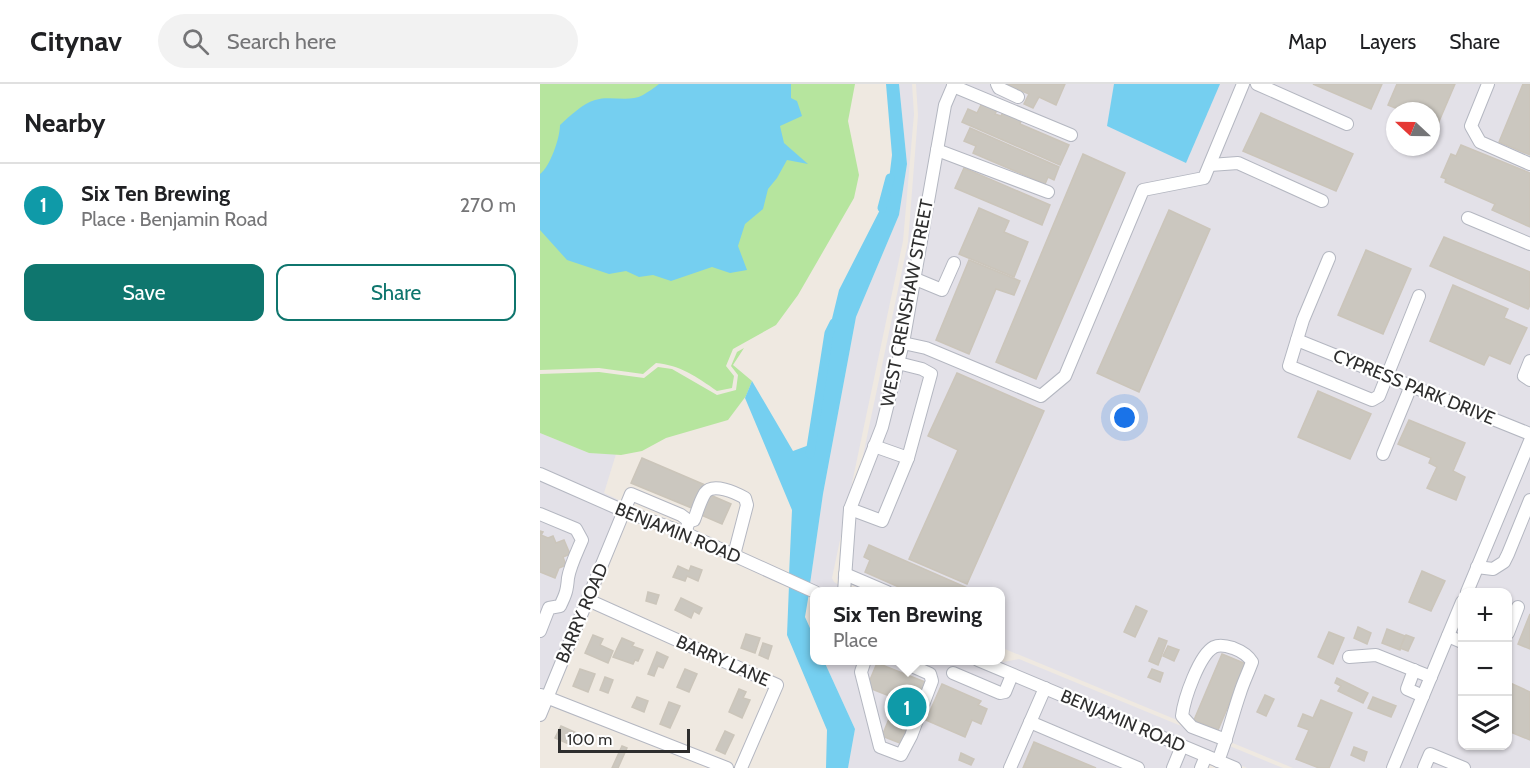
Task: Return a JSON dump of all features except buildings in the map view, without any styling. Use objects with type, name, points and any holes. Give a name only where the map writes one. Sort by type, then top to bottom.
[{"type":"street","points":[[997,84],[999,88],[1018,97]]},
{"type":"street","points":[[903,343],[926,348],[1041,396],[1065,376],[1143,190],[1204,178],[1243,84]]},
{"type":"street","points":[[1257,84],[1347,124]]},
{"type":"street","points":[[1488,84],[1471,126],[1480,142],[1530,164]]},
{"type":"street","points":[[953,85],[1071,135]]},
{"type":"street","name":"WEST CRENSHAW STREET","points":[[844,587],[850,509],[882,427],[903,343],[945,105],[953,85]]},
{"type":"street","points":[[937,150],[1048,192]]},
{"type":"street","points":[[1210,165],[1238,163],[1322,201]]},
{"type":"street","points":[[1468,218],[1530,244]]},
{"type":"street","points":[[1329,258],[1312,296],[1289,366],[1372,400],[1379,396],[1419,296]]},
{"type":"street","points":[[914,278],[942,290],[954,263]]},
{"type":"street","name":"CYPRESS PARK DRIVE","points":[[1297,340],[1530,434]]},
{"type":"street","points":[[1530,361],[1524,376],[1530,380]]},
{"type":"street","points":[[850,509],[882,521],[908,458],[931,374],[922,369],[898,363]]},
{"type":"street","points":[[1383,454],[1411,386]]},
{"type":"street","points":[[1469,588],[1530,441]]},
{"type":"street","points":[[874,446],[908,458]]},
{"type":"street","name":"BENJAMIN ROAD","points":[[540,474],[624,512],[687,527],[734,555],[810,589]]},
{"type":"street","points":[[624,512],[631,494],[681,515],[687,527],[694,520],[705,492],[716,488],[736,493],[745,498],[747,505],[734,555]]},
{"type":"street","points":[[1477,567],[1493,569],[1504,562],[1530,500]]},
{"type":"street","name":"BARRY ROAD","points":[[540,715],[544,696],[588,600],[624,512]]},
{"type":"street","points":[[540,514],[576,530],[582,540],[568,578],[569,586],[565,596],[560,606],[545,606],[540,631]]},
{"type":"street","points":[[845,574],[876,587]]},
{"type":"street","name":"BARRY LANE","points":[[588,600],[777,685],[741,768]]},
{"type":"street","points":[[1512,623],[1518,607]]},
{"type":"street","points":[[1393,768],[1458,612]]},
{"type":"street","points":[[1448,636],[1458,640]]},
{"type":"street","points":[[1218,761],[1226,740],[1240,692],[1251,662],[1250,658],[1241,652],[1220,645],[1214,647],[1202,660],[1183,707],[1182,716],[1192,727],[1226,740]]},
{"type":"street","points":[[1349,657],[1376,655],[1431,677]]},
{"type":"street","points":[[864,665],[861,672],[880,747],[901,755],[929,693],[932,681],[930,674],[911,665]]},
{"type":"street","name":"BENJAMIN ROAD","points":[[989,665],[1235,768]]},
{"type":"street","points":[[1414,670],[1407,689],[1423,696]]},
{"type":"street","points":[[953,673],[1000,693],[1005,692],[1012,675]]},
{"type":"street","points":[[1010,768],[1045,688]]},
{"type":"street","points":[[544,696],[727,768]]},
{"type":"street","points":[[1030,722],[1138,768]]},
{"type":"street","points":[[1173,768],[1182,746]]},
{"type":"street","points":[[1424,768],[1430,754],[1464,768]]},
{"type":"street","points":[[1201,768],[1206,756]]},
{"type":"shaded area","points":[[899,84],[912,84],[914,114],[903,241],[832,578],[839,587],[817,587],[810,584],[823,494],[856,317],[899,215],[907,164]]},
{"type":"shaded area","points":[[916,84],[1530,84],[1530,768],[1293,768],[1005,649],[1005,587],[856,587],[837,579],[908,242],[918,115]]},
{"type":"shaded area","points":[[540,433],[589,453],[616,454],[604,493],[625,503],[624,506],[540,469]]},
{"type":"shaded area","points":[[540,479],[618,513],[540,698]]},
{"type":"shaded area","points":[[1019,659],[1283,768],[1247,768],[1000,665]]},
{"type":"shaded area","points":[[826,665],[977,665],[1199,758],[1195,768],[848,768],[855,729]]},
{"type":"green space","points":[[540,84],[855,84],[848,121],[859,175],[854,198],[798,295],[776,325],[733,349],[726,366],[734,376],[732,388],[717,391],[681,369],[656,363],[643,374],[599,368],[540,370]]},
{"type":"green space","points":[[744,348],[733,365],[752,381],[746,396],[728,420],[666,438],[642,451],[621,455],[589,453],[540,433],[540,374],[599,372],[644,378],[658,367],[672,369],[717,395],[736,390],[738,375],[731,366],[737,352]]},
{"type":"water","points":[[659,84],[791,84],[791,98],[797,101],[802,116],[780,126],[784,143],[808,164],[787,160],[768,189],[763,209],[745,224],[738,246],[747,270],[730,273],[712,267],[671,281],[653,275],[639,277],[626,271],[609,274],[567,260],[540,230],[540,174],[554,152],[560,125],[590,102],[607,98],[637,97]]},
{"type":"water","points":[[886,84],[899,84],[907,164],[899,215],[856,317],[823,494],[810,584],[789,575],[792,510],[745,398],[752,381],[793,451],[812,444],[830,327],[839,290],[887,196],[892,155]]},
{"type":"water","points":[[1114,84],[1220,84],[1186,163],[1107,126]]},
{"type":"water","points":[[789,585],[809,593],[805,617],[810,628],[810,665],[826,665],[855,729],[848,768],[826,768],[827,730],[787,635]]},
{"type":"waterway","points":[[882,208],[890,178]]},
{"type":"waterway","points":[[810,454],[829,333],[834,323]]},
{"type":"place","name":"Six Ten Brewing","points":[[907,707]]}]
